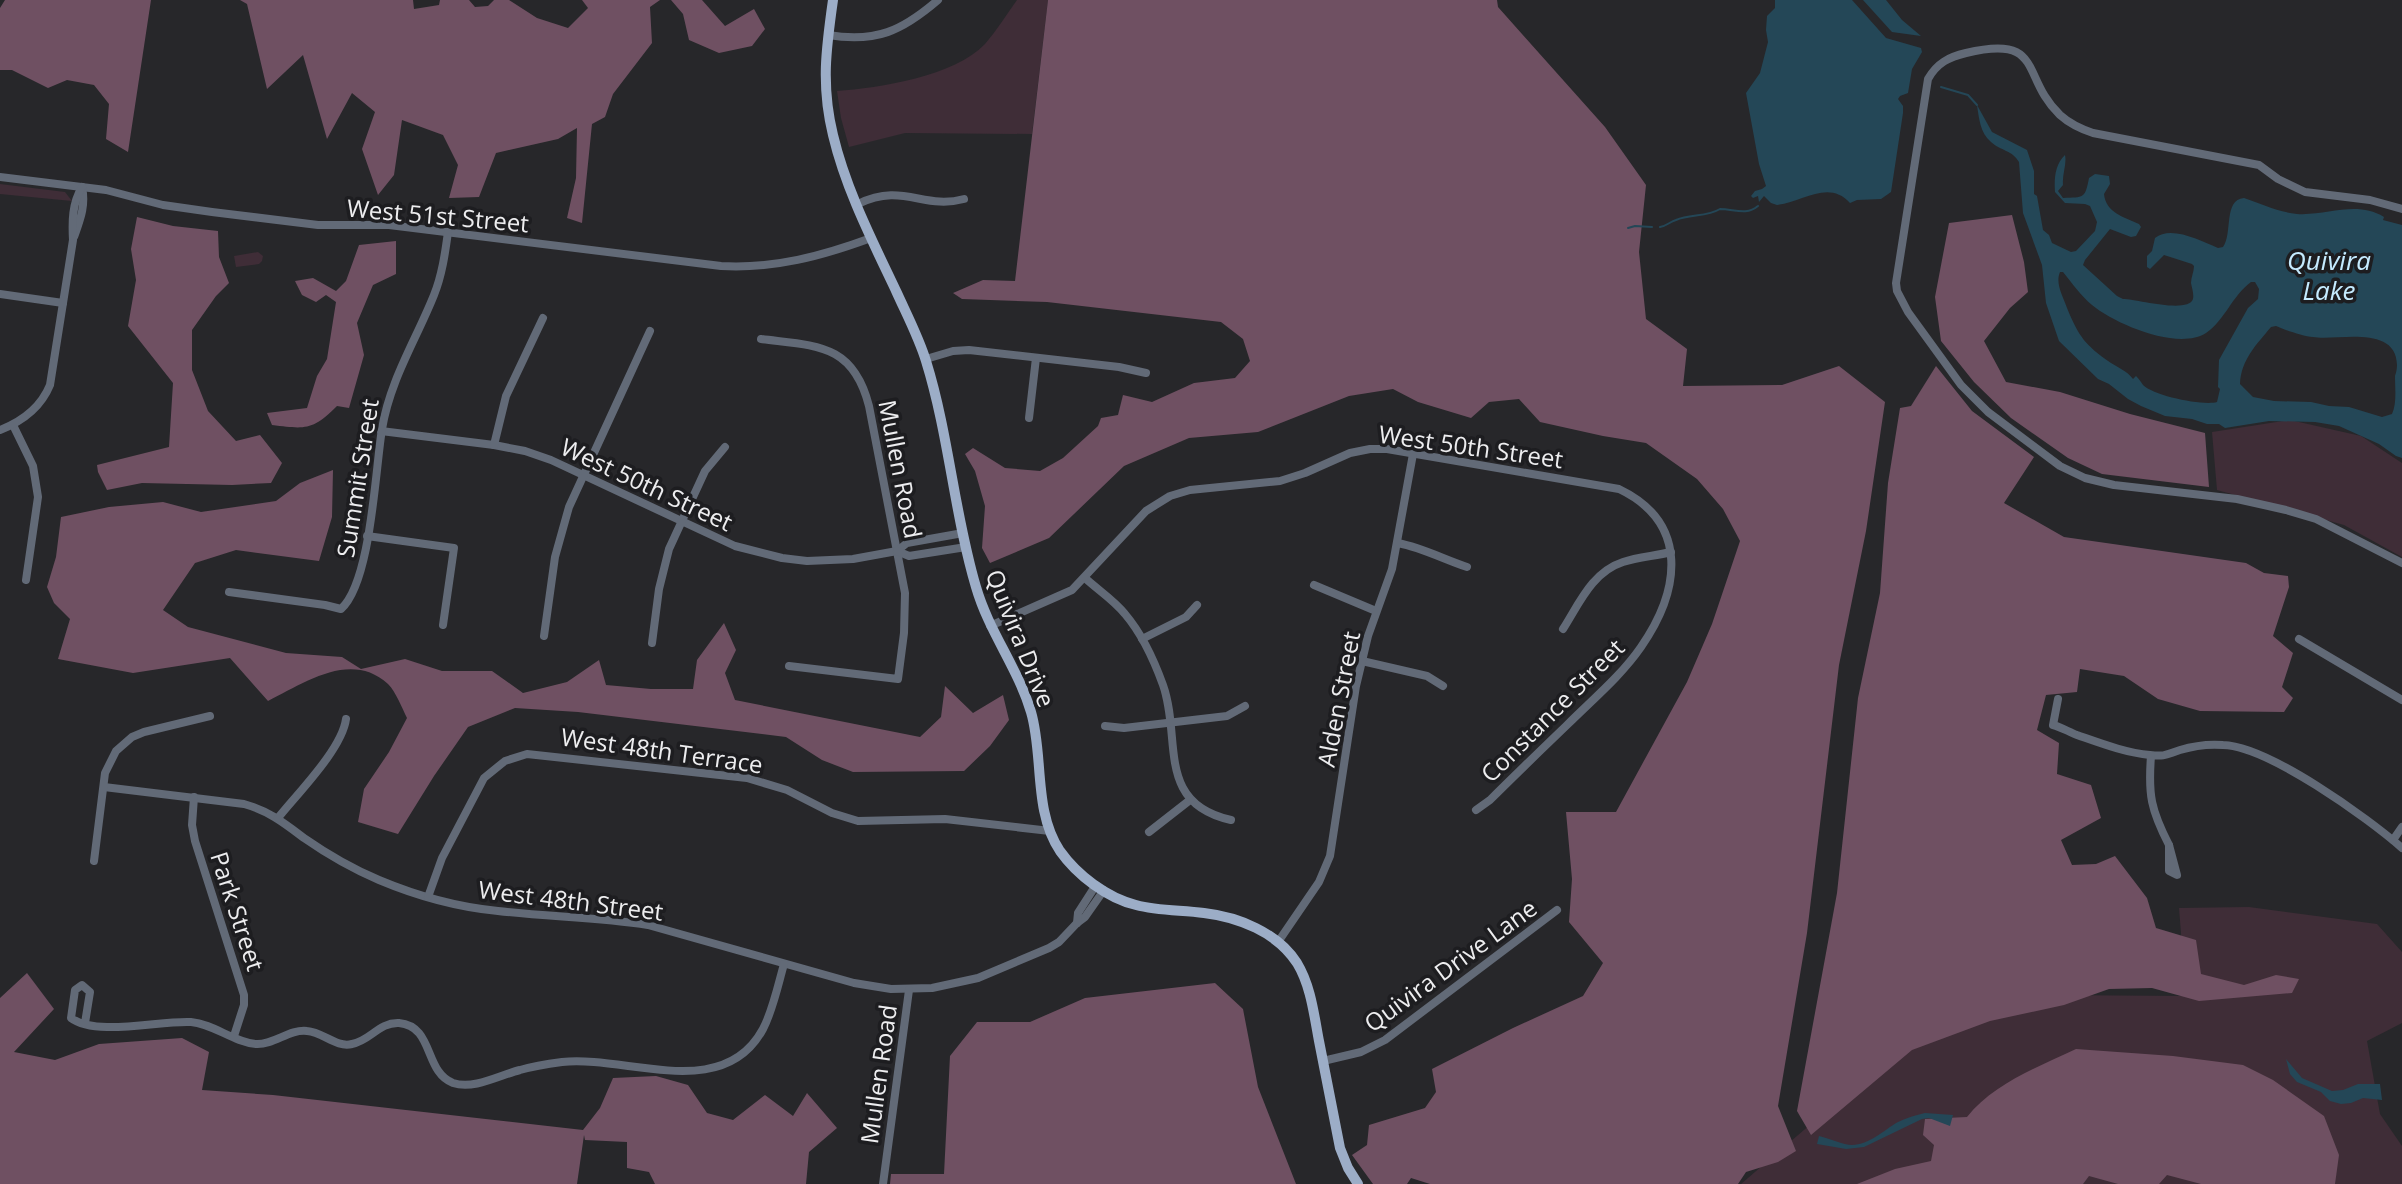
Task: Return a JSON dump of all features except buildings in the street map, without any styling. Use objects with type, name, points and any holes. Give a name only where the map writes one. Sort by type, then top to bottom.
[{"type":"main road","name":"Quivira Drive","points":[[832,0],[824,77],[827,107],[838,153],[871,238],[926,359],[941,419],[965,547],[982,606],[1022,687],[1032,716],[1050,831],[1060,850],[1079,874],[1100,888],[1131,904],[1157,910],[1206,913],[1241,922],[1263,931],[1297,962],[1304,976],[1312,1006],[1340,1148],[1358,1184]]},
{"type":"street","points":[[828,35],[860,38],[884,34],[908,23],[938,0]]},
{"type":"street","points":[[2402,209],[2370,200],[2305,192],[2278,179],[2259,165],[2080,128],[2060,115],[2051,104],[2027,61],[2018,52],[1995,46],[1945,60],[1928,79],[1896,273],[1897,291],[1901,300],[1961,385],[1988,412],[2060,466],[2085,478],[2114,485],[2246,501],[2286,510],[2327,525],[2402,564]]},
{"type":"street","name":"West 51st Street","points":[[0,177],[113,192],[163,205],[212,212],[318,225],[389,225],[706,265],[740,267],[798,261],[871,238]]},
{"type":"street","points":[[0,430],[29,414],[47,392],[53,375],[72,240],[82,217],[82,187]]},
{"type":"street","points":[[858,204],[884,195],[898,194],[943,202],[964,199]]},
{"type":"street","name":"Summit Street","points":[[229,593],[341,609],[348,603],[361,574],[381,431],[390,390],[435,295],[448,232]]},
{"type":"street","points":[[0,294],[63,303]]},
{"type":"street","points":[[494,445],[506,396],[543,318]]},
{"type":"street","points":[[544,636],[555,557],[569,507],[650,331]]},
{"type":"street","name":"Mullen Road","points":[[761,339],[821,347],[842,358],[857,374],[869,406],[906,606],[898,679],[789,666]]},
{"type":"street","points":[[926,359],[969,349],[1119,367],[1146,373]]},
{"type":"street","points":[[1028,418],[1036,358]]},
{"type":"street","points":[[13,425],[33,466],[38,497],[26,580]]},
{"type":"street","name":"West 50th Street","points":[[381,431],[525,451],[736,546],[782,558],[831,561],[897,551],[907,543],[963,533]]},
{"type":"street","points":[[652,643],[664,568],[705,471],[725,447]]},
{"type":"street","name":"West 50th Street","points":[[990,626],[1066,593],[1085,578],[1146,511],[1170,496],[1197,489],[1280,481],[1362,450],[1387,449],[1619,489],[1640,499],[1653,514],[1666,534],[1671,552]]},
{"type":"street","name":"Alden Street","points":[[1278,942],[1319,883],[1331,856],[1350,718],[1376,611],[1392,569],[1413,454]]},
{"type":"street","points":[[367,536],[454,548],[443,625]]},
{"type":"street","points":[[1398,543],[1433,552],[1467,567]]},
{"type":"street","name":"West 50th Street","points":[[897,551],[909,556],[965,547]]},
{"type":"street","points":[[1563,629],[1596,578],[1608,568],[1624,561],[1671,552]]},
{"type":"street","name":"Constance Street","points":[[1476,810],[1490,800],[1622,671],[1642,646],[1671,585],[1671,552]]},
{"type":"street","points":[[1085,578],[1124,613],[1142,639],[1164,688],[1174,766],[1178,780],[1190,800],[1209,813],[1231,820]]},
{"type":"street","points":[[1314,585],[1376,611]]},
{"type":"street","points":[[1142,639],[1186,617],[1197,605]]},
{"type":"street","points":[[2299,639],[2402,700]]},
{"type":"street","points":[[1362,661],[1427,676],[1443,686]]},
{"type":"street","points":[[2058,699],[2053,725],[2079,736],[2137,753],[2170,755],[2177,750],[2224,744],[2273,760],[2402,848]]},
{"type":"street","points":[[1105,726],[1124,728],[1227,716],[1245,706]]},
{"type":"street","points":[[94,861],[104,787],[111,758],[122,744],[132,737],[210,716]]},
{"type":"street","points":[[278,818],[336,746],[345,729],[346,719]]},
{"type":"street","name":"West 48th Terrace","points":[[428,897],[442,858],[484,778],[505,761],[527,754],[747,778],[787,790],[832,813],[858,821],[945,819],[1050,831]]},
{"type":"street","points":[[2151,755],[2149,791],[2157,822],[2169,845]]},
{"type":"street","name":"West 48th Street","points":[[104,787],[260,808],[355,869],[428,897],[496,911],[648,925],[868,986],[909,990],[945,987],[978,978],[1049,948],[1069,934],[1077,923],[1078,914],[1100,888]]},
{"type":"street","name":"Park Street","points":[[194,797],[192,825],[195,841],[244,995],[244,1005],[234,1036]]},
{"type":"street","points":[[1149,832],[1190,800]]},
{"type":"street","points":[[2393,840],[2402,827]]},
{"type":"street","name":"Quivira Drive Lane","points":[[1323,1061],[1361,1052],[1385,1040],[1558,910]]},
{"type":"street","points":[[85,1023],[121,1027],[192,1022],[211,1026],[256,1044],[304,1030],[313,1031],[341,1044],[352,1045],[384,1025],[408,1025],[422,1036],[443,1077],[452,1083],[467,1085],[539,1065],[565,1062],[590,1061],[700,1072],[737,1058],[759,1036],[767,1021],[784,964]]},
{"type":"street","name":"Mullen Road","points":[[883,1184],[909,990]]},
{"type":"shaded area","points":[[5,0],[151,0],[128,152],[106,139],[109,104],[94,85],[67,80],[48,88],[12,70],[0,70],[0,8]]},
{"type":"shaded area","points":[[240,0],[413,0],[414,9],[439,5],[440,0],[469,0],[475,7],[488,6],[494,0],[509,0],[537,18],[568,28],[588,8],[582,0],[660,0],[650,7],[652,43],[613,94],[605,117],[592,124],[582,223],[567,218],[576,178],[577,128],[558,139],[496,153],[479,197],[449,198],[458,165],[443,135],[402,120],[394,175],[378,195],[362,149],[375,112],[352,93],[327,139],[303,55],[267,89],[247,4]]},
{"type":"shaded area","points":[[671,0],[702,0],[725,26],[754,9],[765,29],[752,46],[719,53],[689,40],[683,14]]},
{"type":"shaded area","points":[[1017,0],[1048,0],[1032,134],[905,133],[849,147],[837,91],[916,78],[955,64],[985,44]]},
{"type":"shaded area","points":[[1048,0],[1497,0],[1498,7],[1605,127],[1646,185],[1639,252],[1646,319],[1687,349],[1683,386],[1782,385],[1839,366],[1885,402],[1866,531],[1839,665],[1807,933],[1778,1106],[1796,1151],[1778,1162],[1746,1172],[1738,1184],[1430,1184],[1411,1178],[1407,1184],[1373,1184],[1352,1155],[1367,1145],[1369,1125],[1425,1108],[1436,1092],[1432,1069],[1583,996],[1603,963],[1569,922],[1572,879],[1566,812],[1616,812],[1687,682],[1712,624],[1740,541],[1723,509],[1697,479],[1646,443],[1540,422],[1519,399],[1489,402],[1471,418],[1418,402],[1393,389],[1349,396],[1258,432],[1189,438],[1124,466],[1049,538],[990,563],[982,548],[985,506],[975,471],[965,454],[973,448],[1005,468],[1040,471],[1063,458],[1098,426],[1101,418],[1118,415],[1123,395],[1152,402],[1194,383],[1235,378],[1250,361],[1243,339],[1221,322],[1047,302],[962,299],[953,293],[983,280],[1015,281]]},
{"type":"shaded area","points":[[0,184],[65,192],[72,201],[0,194]]},
{"type":"shaded area","points":[[2012,215],[2024,262],[2028,292],[2010,308],[1984,341],[2006,382],[2060,392],[2130,414],[2205,433],[2209,487],[2102,474],[2068,458],[2011,418],[1974,382],[1941,341],[1935,297],[1949,223]]},
{"type":"shaded area","points":[[137,217],[173,226],[218,231],[219,257],[229,283],[216,296],[192,330],[192,370],[208,411],[236,441],[260,435],[282,463],[271,483],[142,483],[107,490],[97,465],[169,447],[173,383],[128,326],[136,280],[131,249]]},
{"type":"shaded area","points":[[396,241],[396,274],[373,285],[357,323],[364,355],[349,408],[337,406],[321,420],[307,426],[272,425],[267,413],[307,408],[317,376],[327,359],[336,302],[326,295],[316,302],[302,295],[295,281],[313,278],[336,291],[346,281],[359,245]]},
{"type":"shaded area","points":[[258,252],[263,256],[259,264],[236,267],[234,256]]},
{"type":"shaded area","points":[[1936,366],[1972,411],[2034,457],[2004,503],[2064,537],[2246,563],[2264,573],[2288,576],[2289,587],[2273,636],[2293,653],[2282,687],[2293,698],[2284,712],[2200,711],[2158,699],[2124,676],[2080,669],[2077,692],[2046,695],[2037,730],[2059,743],[2057,774],[2091,785],[2101,818],[2061,840],[2072,865],[2096,864],[2115,856],[2147,898],[2156,928],[2196,940],[2201,974],[2244,985],[2276,975],[2299,979],[2292,993],[2199,1001],[2152,988],[2109,989],[2064,1005],[1990,1021],[1912,1050],[1811,1135],[1797,1111],[1837,893],[1858,698],[1880,593],[1888,483],[1900,408],[1911,406]]},
{"type":"shaded area","points":[[2290,420],[2361,436],[2402,463],[2402,557],[2344,525],[2217,490],[2212,432]]},
{"type":"shaded area","points":[[333,470],[332,517],[319,561],[236,550],[195,563],[163,610],[188,627],[286,653],[342,657],[361,669],[405,659],[442,671],[492,671],[523,693],[567,682],[599,660],[606,685],[693,689],[697,660],[724,623],[736,650],[725,673],[735,700],[920,737],[941,717],[945,686],[973,713],[1003,695],[1009,720],[990,746],[964,771],[853,772],[822,760],[786,737],[578,712],[515,708],[468,727],[398,834],[358,822],[364,789],[389,752],[407,718],[391,687],[374,674],[359,670],[328,673],[268,701],[230,658],[133,673],[58,659],[70,619],[54,603],[47,587],[56,557],[61,517],[109,507],[163,502],[201,512],[276,501],[300,483]]},
{"type":"shaded area","points":[[2249,907],[2377,924],[2402,952],[2402,1023],[2367,1041],[2380,1114],[2402,1146],[2402,1184],[1741,1184],[1903,1045],[2044,995],[2186,996],[2179,908]]},
{"type":"shaded area","points":[[27,973],[54,1009],[14,1052],[55,1060],[99,1044],[182,1038],[209,1052],[202,1090],[273,1095],[583,1130],[600,1108],[613,1078],[656,1076],[688,1085],[707,1113],[733,1120],[765,1095],[793,1116],[807,1093],[837,1128],[809,1152],[806,1184],[655,1184],[649,1172],[627,1168],[627,1142],[585,1140],[584,1135],[577,1184],[0,1184],[0,998]]},
{"type":"shaded area","points":[[1215,983],[1243,1009],[1258,1087],[1296,1184],[890,1184],[891,1174],[944,1174],[950,1056],[977,1022],[1030,1022],[1085,998]]},
{"type":"shaded area","points":[[2076,1049],[2173,1056],[2243,1065],[2273,1080],[2324,1116],[2339,1155],[2335,1184],[2201,1184],[2167,1175],[2159,1184],[2118,1184],[2089,1176],[2083,1184],[1857,1184],[1895,1169],[1931,1161],[1934,1145],[1923,1135],[1925,1119],[1967,1117],[2003,1086]]},
{"type":"water","points":[[1775,0],[1852,0],[1886,38],[1921,48],[1922,52],[1912,69],[1908,93],[1898,99],[1903,106],[1903,113],[1891,192],[1881,199],[1850,203],[1842,196],[1824,192],[1777,205],[1764,196],[1759,202],[1758,196],[1751,196],[1766,186],[1759,164],[1746,93],[1760,73],[1768,42],[1767,16],[1775,8]]},
{"type":"water","points":[[1863,0],[1886,0],[1902,20],[1921,36],[1892,32]]},
{"type":"water","name":"Quivira Lake","points":[[1977,105],[1992,132],[2027,150],[2034,171],[2034,194],[2037,196],[2043,230],[2052,243],[2071,252],[2076,251],[2095,231],[2097,222],[2090,206],[2065,203],[2055,192],[2056,172],[2065,155],[2063,185],[2058,191],[2063,198],[2082,196],[2089,178],[2095,174],[2109,176],[2110,184],[2104,194],[2108,206],[2141,227],[2136,236],[2131,237],[2110,229],[2083,265],[2123,299],[2172,306],[2189,303],[2193,299],[2191,283],[2194,266],[2164,255],[2150,269],[2147,267],[2147,256],[2152,251],[2155,238],[2162,234],[2177,234],[2218,248],[2223,247],[2233,205],[2244,198],[2297,214],[2363,210],[2384,217],[2383,220],[2402,225],[2402,458],[2339,426],[2315,422],[2269,421],[2225,428],[2219,424],[2165,416],[2128,399],[2098,379],[2059,341],[2046,303],[2042,265],[2023,213],[2019,162],[1984,134]],"holes":[[[2060,272],[2063,272],[2092,305],[2116,320],[2147,333],[2180,339],[2194,338],[2213,328],[2244,288],[2255,282],[2259,289],[2258,299],[2248,308],[2219,360],[2220,389],[2217,402],[2190,401],[2157,393],[2143,385],[2136,376],[2133,379],[2095,351],[2084,340],[2071,318],[2059,285]],[[2276,326],[2309,336],[2364,337],[2387,344],[2394,352],[2397,365],[2392,414],[2382,417],[2349,407],[2253,397],[2240,384],[2243,368],[2260,340],[2271,327]]]},
{"type":"water","points":[[2286,1059],[2302,1078],[2332,1091],[2358,1084],[2380,1084],[2382,1100],[2363,1098],[2341,1104],[2330,1101],[2321,1092],[2297,1082],[2290,1074]]},
{"type":"water","points":[[1925,1113],[1953,1115],[1950,1126],[1929,1118],[1864,1147],[1846,1149],[1817,1144],[1819,1136],[1845,1144],[1858,1144],[1870,1140],[1901,1121]]},
{"type":"waterway","points":[[1941,87],[1968,95],[1977,105]]},
{"type":"waterway","points":[[1660,227],[1681,218],[1720,209],[1744,211],[1758,206]]},
{"type":"waterway","points":[[1628,228],[1652,227]]}]
